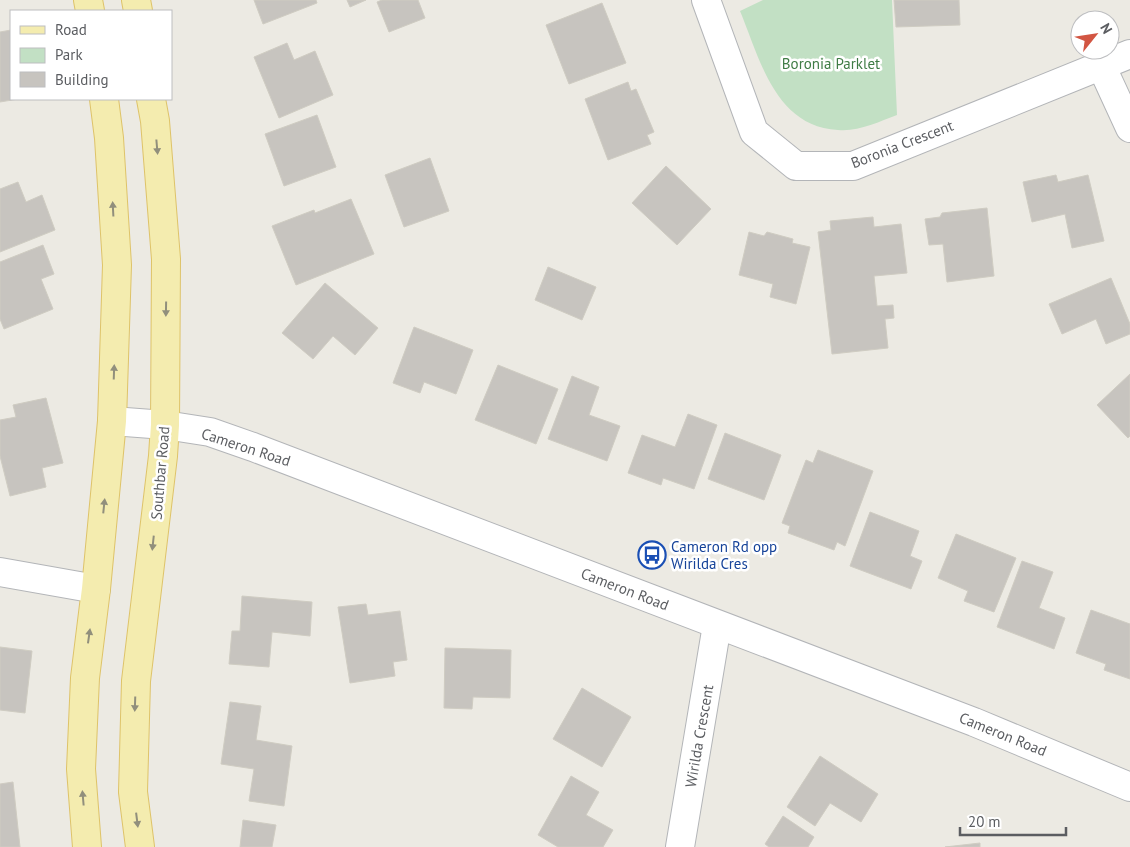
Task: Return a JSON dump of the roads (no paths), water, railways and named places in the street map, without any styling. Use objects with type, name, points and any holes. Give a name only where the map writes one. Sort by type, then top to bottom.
[{"type":"main road","points":[[87,847],[80,769],[86,662],[96,589],[112,420],[117,265],[109,138],[104,100]]},
{"type":"main road","name":"Southbar Road","points":[[140,847],[133,792],[136,680],[160,484],[164,424],[166,259],[155,121],[151,100]]},
{"type":"street","name":"Boronia Crescent","points":[[706,0],[754,132],[796,166],[853,166],[1130,54]]},
{"type":"street","points":[[1101,65],[1130,128]]},
{"type":"street","name":"Cameron Road","points":[[112,420],[164,424],[210,432],[253,447],[974,722],[1130,787]]},
{"type":"street","points":[[0,572],[96,589]]},
{"type":"street","name":"Wirilda Crescent","points":[[680,847],[717,625]]},
{"type":"place","name":"Cameron Rd opp Wirilda Cres","points":[[652,555]]},
{"type":"park label","name":"Boronia Parklet","points":[[831,63]]}]
